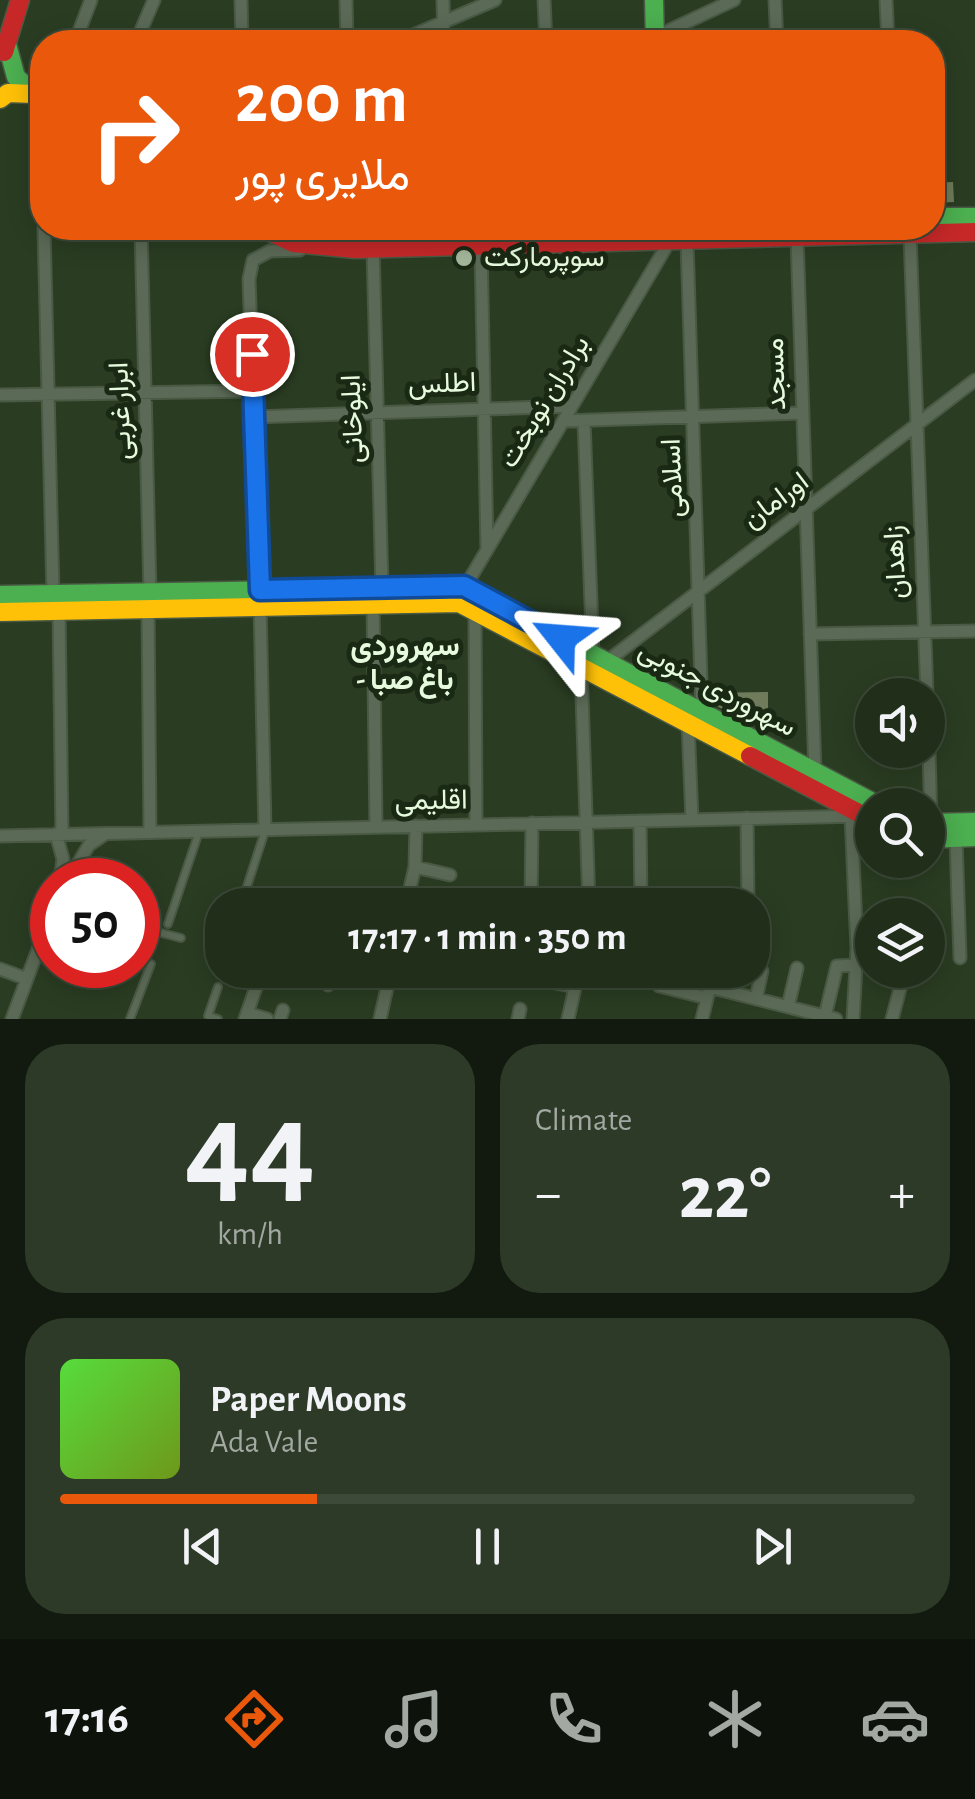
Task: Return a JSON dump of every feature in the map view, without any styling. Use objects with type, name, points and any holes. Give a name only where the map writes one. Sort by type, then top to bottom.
[{"type":"main road","points":[[654,0],[655,30]]},
{"type":"main road","points":[[17,4],[4,53],[16,77],[30,90]]},
{"type":"main road","points":[[0,100],[8,93],[30,97]]},
{"type":"main road","points":[[945,218],[975,217]]},
{"type":"main road","points":[[945,233],[975,232]]},
{"type":"main road","points":[[285,240],[325,249],[609,240]]},
{"type":"main road","name":"سهروردی جنوبی","points":[[0,595],[56,602],[378,595],[464,586],[695,718],[812,779],[855,807]]},
{"type":"main road","name":"سهروردی جنوبی","points":[[378,595],[441,600],[594,661]]},
{"type":"main road","name":"سهروردی جنوبی","points":[[0,612],[56,602]]},
{"type":"main road","points":[[945,826],[975,822]]},
{"type":"street","points":[[79,30],[90,0]]},
{"type":"street","points":[[141,30],[154,0]]},
{"type":"street","points":[[241,0],[242,30]]},
{"type":"street","points":[[346,0],[347,30]]},
{"type":"street","points":[[443,0],[444,30]]},
{"type":"street","points":[[425,30],[495,0]]},
{"type":"street","points":[[544,0],[545,30]]},
{"type":"street","points":[[675,30],[734,0]]},
{"type":"street","points":[[775,0],[776,30]]},
{"type":"street","points":[[886,0],[887,30]]},
{"type":"street","points":[[44,240],[59,834],[63,858]]},
{"type":"street","name":"ابرار غربی","points":[[141,240],[150,832]]},
{"type":"street","name":"برادران نوبخت","points":[[464,586],[671,240]]},
{"type":"street","name":"اسلامی","points":[[673,240],[696,417],[702,590],[692,820]]},
{"type":"street","name":"مسجد","points":[[797,240],[812,779]]},
{"type":"street","name":"زاهدان","points":[[910,240],[926,678]]},
{"type":"street","points":[[481,246],[487,549]]},
{"type":"street","points":[[265,830],[249,279],[253,260],[270,251],[325,249]]},
{"type":"street","name":"ایلوخانی","points":[[373,249],[378,412],[376,827]]},
{"type":"street","name":"اورامان","points":[[594,661],[702,590],[975,380]]},
{"type":"street","points":[[0,396],[253,392]]},
{"type":"street","name":"اطلس","points":[[254,417],[572,406]]},
{"type":"street","points":[[562,422],[803,413]]},
{"type":"street","points":[[584,421],[594,661],[589,888]]},
{"type":"street","points":[[475,611],[476,824]]},
{"type":"street","points":[[810,634],[975,631]]},
{"type":"street","name":"اقلیمی","points":[[0,836],[855,814]]},
{"type":"street","points":[[746,818],[748,888]]},
{"type":"street","points":[[640,821],[641,888]]},
{"type":"street","points":[[531,888],[532,823]]},
{"type":"street","points":[[410,888],[416,867],[416,826]]},
{"type":"street","points":[[81,858],[88,845],[108,833]]},
{"type":"street","points":[[960,958],[965,838]]},
{"type":"street","points":[[416,867],[450,874]]},
{"type":"street","points":[[673,988],[756,999],[792,1012],[830,1018],[836,966],[855,966]]},
{"type":"street","points":[[0,968],[27,980]]},
{"type":"street","points":[[792,1012],[798,968]]},
{"type":"street","points":[[12,1019],[30,972]]},
{"type":"street","points":[[256,988],[246,1016],[267,1019]]},
{"type":"street","points":[[380,1019],[387,988]]},
{"type":"street","points":[[702,1019],[709,988]]},
{"type":"street","points":[[756,999],[758,988]]},
{"type":"street","points":[[853,1019],[855,988]]},
{"type":"street","points":[[892,1019],[900,988]]},
{"type":"street","points":[[568,1019],[575,989]]},
{"type":"lane","points":[[246,888],[265,830]]},
{"type":"lane","points":[[168,924],[200,831]]},
{"type":"lane","points":[[160,933],[181,938]]},
{"type":"lane","points":[[130,1019],[142,988]]},
{"type":"lane","points":[[218,988],[208,1016],[218,1019]]},
{"type":"lane","points":[[570,988],[575,989]]},
{"type":"building","points":[[945,182],[953,182],[954,202],[945,202]]},
{"type":"building","points":[[768,692],[768,733],[711,703],[711,693]]},
{"type":"traffic: fast","points":[[654,0],[655,30]]},
{"type":"traffic: fast","points":[[7,44],[16,77],[30,89]]},
{"type":"traffic: fast","points":[[945,217],[975,217]]},
{"type":"traffic: fast","points":[[0,595],[465,587],[855,793]]},
{"type":"traffic: fast","points":[[945,823],[975,822]]},
{"type":"traffic: fast","points":[[945,838],[975,837]]},
{"type":"traffic: slow","points":[[0,99],[8,93],[30,94]]},
{"type":"traffic: slow","points":[[0,612],[459,603],[750,756]]},
{"type":"traffic: jam","points":[[4,52],[20,0]]},
{"type":"traffic: jam","points":[[945,233],[975,232]]},
{"type":"traffic: jam","points":[[287,240],[355,249],[683,240]]},
{"type":"traffic: jam","points":[[750,756],[855,811]]},
{"type":"place","name":"سوپرمارکت","points":[[464,258]]},
{"type":"district","name":"سهروردی - باغ صبا","points":[[405,663]]},
{"type":"route","points":[[252,354],[260,590],[464,586],[561,638]]}]
